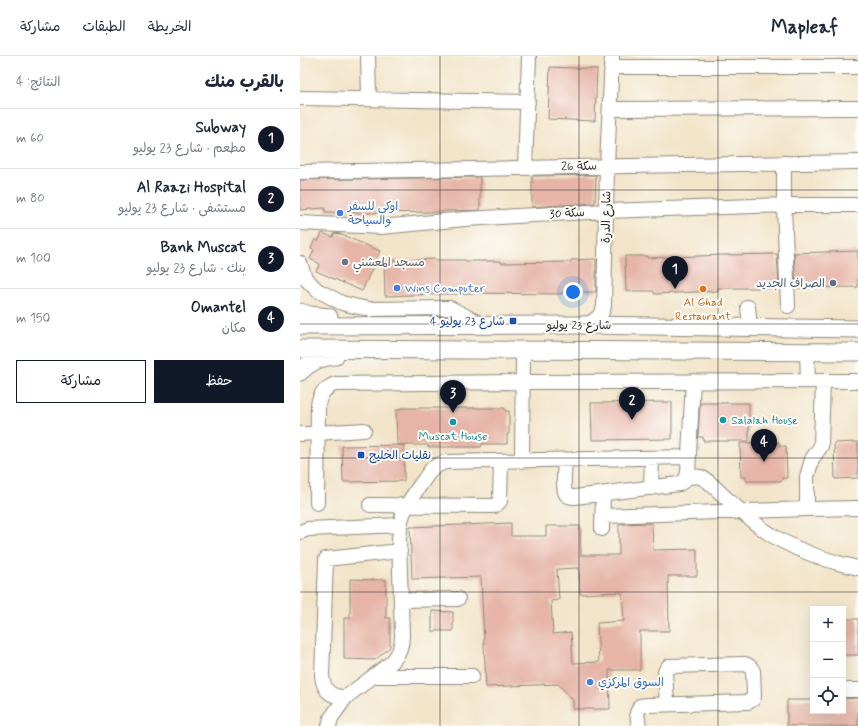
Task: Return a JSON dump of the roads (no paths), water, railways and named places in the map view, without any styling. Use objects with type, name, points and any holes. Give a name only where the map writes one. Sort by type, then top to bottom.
[{"type":"main road","points":[[300,312],[310,316],[355,320],[365,326]]},
{"type":"main road","name":"شارع 23 يوليو","points":[[300,326],[624,325],[858,329]]},
{"type":"main road","points":[[300,349],[807,353],[858,352]]},
{"type":"main road","points":[[300,372],[311,363],[323,357],[359,354],[368,350]]},
{"type":"street","points":[[368,56],[369,99]]},
{"type":"street","points":[[525,167],[529,56]]},
{"type":"street","points":[[612,61],[858,67]]},
{"type":"street","name":"شارع الدرة","points":[[604,306],[607,166],[612,61]]},
{"type":"street","points":[[300,98],[528,102]]},
{"type":"street","points":[[610,109],[858,108]]},
{"type":"street","points":[[784,162],[788,306]]},
{"type":"street","name":"سكة 26","points":[[300,172],[784,162],[858,162]]},
{"type":"street","name":"سكة 30","points":[[301,224],[381,226],[465,219],[607,211],[784,205],[858,205]]},
{"type":"street","points":[[300,263],[305,278],[317,290],[342,304],[369,308],[450,308],[484,325]]},
{"type":"street","points":[[584,325],[599,317],[604,306]]},
{"type":"street","points":[[604,306],[610,319],[624,325]]},
{"type":"street","points":[[748,306],[750,327]]},
{"type":"street","points":[[522,461],[523,351]]},
{"type":"street","points":[[807,353],[808,381]]},
{"type":"street","points":[[565,460],[564,489],[566,494],[570,497],[651,488],[679,484],[684,481],[687,477],[689,457],[693,381]]},
{"type":"street","points":[[807,509],[807,477],[812,459],[821,446],[823,381]]},
{"type":"street","points":[[317,503],[318,405],[323,392],[328,387],[335,384],[858,381]]},
{"type":"street","points":[[300,434],[364,430]]},
{"type":"street","points":[[329,726],[331,718],[346,698],[392,662],[397,657],[400,650],[402,636],[399,538],[400,525],[408,505],[434,467],[445,462],[689,457]]},
{"type":"street","points":[[651,488],[652,458]]},
{"type":"street","points":[[370,505],[494,506],[500,501],[501,461]]},
{"type":"street","points":[[687,477],[699,477],[707,481],[766,531],[796,548],[828,560],[858,568]]},
{"type":"street","points":[[603,494],[602,523],[741,511],[858,508]]},
{"type":"street","points":[[303,529],[400,525]]},
{"type":"street","points":[[346,698],[339,698],[329,693],[323,683],[326,559],[400,551]]},
{"type":"street","points":[[401,600],[458,599]]},
{"type":"street","points":[[639,726],[637,713],[640,706],[748,702],[754,698],[753,671],[751,667],[745,664],[669,666],[665,672],[667,704]]},
{"type":"street","points":[[374,676],[472,676]]},
{"type":"street","points":[[846,690],[858,690]]},
{"type":"place","name":"اوكي للسفر والسياحة","points":[[340,213]]},
{"type":"place","name":"مسجد المعشني","points":[[345,262]]},
{"type":"place","name":"الصراف الجديد","points":[[833,283]]},
{"type":"place","name":"Wins Computer","points":[[397,288]]},
{"type":"place","name":"Subway","points":[[675,289]]},
{"type":"place","name":"Al Ghad Restaurant","points":[[703,289]]},
{"type":"place","name":"شارع 23 يوليو 4","points":[[513,321]]},
{"type":"place","name":"Bank Muscat","points":[[453,413]]},
{"type":"place","name":"Al Raazi Hospital","points":[[632,420]]},
{"type":"place","name":"Salalah House","points":[[723,420]]},
{"type":"place","name":"Muscat House","points":[[453,422]]},
{"type":"place","name":"نقليات الخليج","points":[[361,455]]},
{"type":"place","name":"Omantel","points":[[764,462]]},
{"type":"place","name":"السوق المركزي","points":[[590,682]]}]
